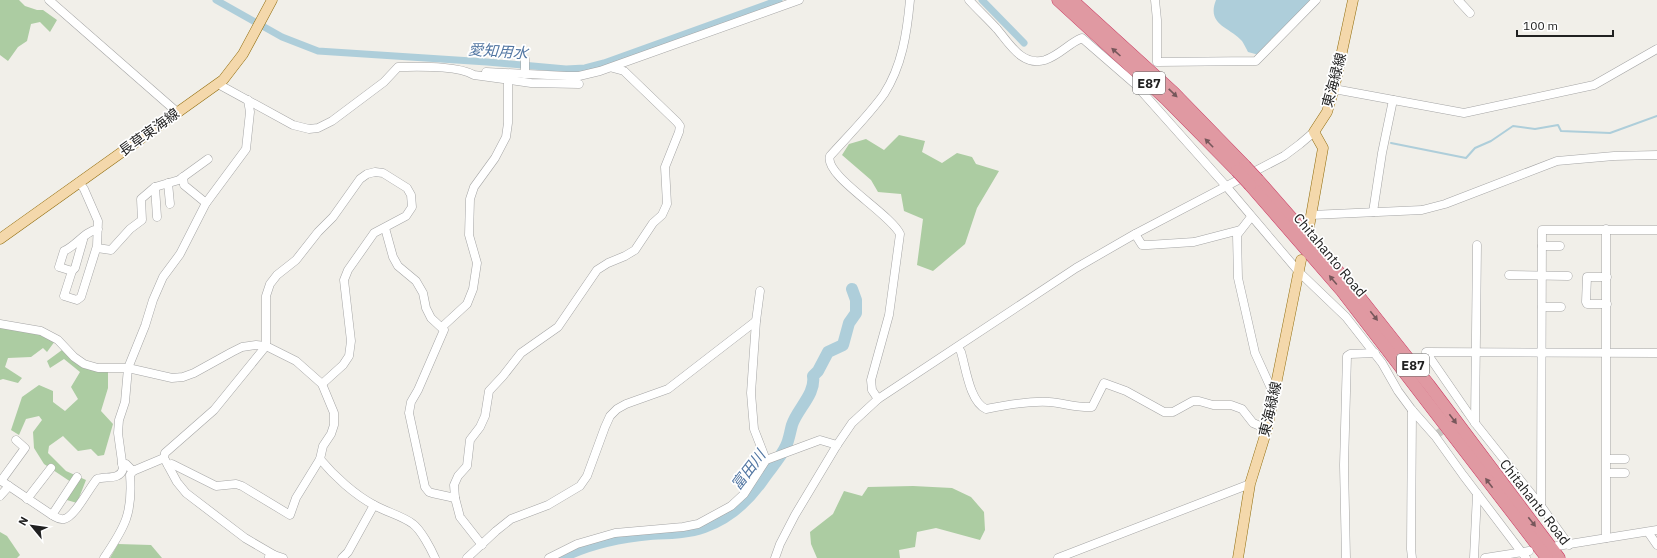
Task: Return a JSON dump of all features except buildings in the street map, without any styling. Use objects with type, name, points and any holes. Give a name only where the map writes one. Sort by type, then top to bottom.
[{"type":"highway","name":"Chitahanto Road","points":[[1058,0],[1241,168]]},
{"type":"highway","name":"Chitahanto Road","points":[[1072,0],[1173,92],[1254,182],[1316,244],[1360,297],[1558,552]]},
{"type":"highway","name":"Chitahanto Road","points":[[1254,182],[1387,347],[1547,558]]},
{"type":"main road","name":"長草東海線","points":[[0,239],[176,112],[223,80],[243,54],[272,0]]},
{"type":"main road","name":"東海緑線","points":[[1314,132],[1326,112],[1334,89],[1353,0]]},
{"type":"main road","points":[[1309,227],[1323,148],[1314,132]]},
{"type":"main road","name":"東海緑線","points":[[1238,558],[1250,484],[1266,429],[1302,260]]},
{"type":"street","points":[[49,0],[176,112]]},
{"type":"street","points":[[218,84],[293,125],[309,129],[318,128],[332,121],[384,82],[398,67],[427,67],[467,71],[579,76],[613,68],[799,0]]},
{"type":"street","points":[[878,399],[872,390],[871,380],[889,315],[900,234],[890,221],[845,182],[830,165],[828,160],[884,94],[895,72],[901,54],[907,29],[910,0]]},
{"type":"street","points":[[969,0],[999,31],[1012,48],[1021,55],[1037,62],[1054,56],[1082,38],[1135,84],[1226,186],[1299,272],[1346,317],[1375,353],[1398,391],[1412,410],[1435,436],[1476,494],[1525,554]]},
{"type":"street","points":[[1155,0],[1157,20],[1157,62],[1256,60],[1316,0]]},
{"type":"street","points":[[1458,0],[1470,13]]},
{"type":"street","points":[[1334,89],[1464,113],[1594,85],[1657,49]]},
{"type":"street","points":[[525,74],[526,59]]},
{"type":"street","points":[[482,545],[460,517],[455,498],[454,485],[458,476],[467,466],[470,440],[480,427],[485,416],[486,400],[489,391],[521,353],[558,327],[597,270],[608,263],[631,254],[635,250],[653,223],[662,215],[667,204],[664,167],[680,126],[678,122],[624,71],[613,68]]},
{"type":"street","points":[[467,71],[474,75],[508,80],[579,84]]},
{"type":"street","points":[[442,327],[467,304],[473,289],[477,263],[469,235],[470,199],[474,187],[496,158],[506,137],[508,123],[508,80]]},
{"type":"street","points":[[16,440],[26,448],[1,480],[27,499],[61,519],[68,518],[97,479],[120,475],[123,469],[118,433],[119,420],[125,402],[128,368],[163,277],[180,254],[206,203],[246,149],[250,112],[248,100]]},
{"type":"street","points":[[1373,212],[1382,153],[1393,100]]},
{"type":"street","points":[[775,558],[780,544],[837,445],[852,423],[878,399],[1076,268],[1135,234],[1284,156],[1314,132]]},
{"type":"street","points":[[1311,215],[1422,210],[1445,204],[1557,161],[1614,156],[1657,155]]},
{"type":"street","points":[[184,181],[208,159]]},
{"type":"street","points":[[283,558],[271,557],[186,493],[166,462],[165,453],[214,410],[266,346],[266,296],[270,284],[276,274],[296,260],[315,236],[333,217],[360,179],[367,174],[375,172],[383,173],[407,188],[412,195],[412,207],[406,216],[374,233],[348,270],[344,280],[351,341],[349,356],[343,365],[322,384]]},
{"type":"street","points":[[96,248],[111,250],[130,229],[142,220],[141,199],[155,187],[179,180],[184,181],[206,203]]},
{"type":"street","points":[[184,181],[185,196]]},
{"type":"street","points":[[79,182],[84,189],[98,221],[98,229],[96,248],[81,297],[77,300],[64,296],[83,240],[82,239]]},
{"type":"street","points":[[168,183],[170,204]]},
{"type":"street","points":[[155,187],[157,217]]},
{"type":"street","points":[[1251,217],[1237,235],[1238,278],[1246,320],[1255,353],[1270,386],[1274,391]]},
{"type":"street","points":[[385,228],[393,258],[398,266],[416,281],[423,293],[426,308],[431,318],[444,330],[418,390],[411,402],[409,414],[425,487],[429,492],[455,498]]},
{"type":"street","points":[[72,271],[59,266],[64,251],[72,247],[92,230],[98,229]]},
{"type":"street","points":[[1606,229],[1606,538]]},
{"type":"street","points":[[1135,234],[1142,245],[1148,246],[1194,242],[1240,230]]},
{"type":"street","points":[[1541,506],[1542,230],[1657,230]]},
{"type":"street","points":[[1476,423],[1477,245]]},
{"type":"street","points":[[1542,246],[1560,246]]},
{"type":"street","points":[[1509,275],[1568,276]]},
{"type":"street","points":[[1607,276],[1587,277],[1586,302],[1587,304],[1607,304]]},
{"type":"street","points":[[760,291],[756,321],[751,393],[754,428],[766,460]]},
{"type":"street","points":[[1542,307],[1561,307]]},
{"type":"street","points":[[467,558],[511,519],[548,504],[580,486],[587,476],[610,416],[618,409],[626,404],[668,389],[756,321]]},
{"type":"street","points":[[0,324],[41,331],[58,340],[74,357],[84,364],[98,368],[128,368],[172,378],[183,377],[194,373],[242,348],[256,345],[266,346],[296,361],[322,384],[334,413],[332,434],[323,446],[320,459],[296,498],[290,515],[242,486],[236,484],[216,486],[166,462],[133,472],[130,475],[131,489],[128,516],[121,533],[104,558]]},
{"type":"street","points":[[958,347],[961,352],[974,397],[981,407],[986,409],[1023,402],[1049,402],[1092,407],[1104,383],[1126,391],[1164,412],[1173,412],[1193,401],[1213,405],[1231,405],[1242,409],[1253,423],[1266,429]]},
{"type":"street","points":[[1569,544],[1476,423],[1426,352],[1542,354],[1607,352],[1657,353]]},
{"type":"street","points":[[1346,558],[1344,465],[1347,356],[1350,354],[1375,353]]},
{"type":"street","points":[[1412,410],[1412,558]]},
{"type":"street","points":[[549,558],[577,544],[615,533],[683,527],[698,524],[731,506],[744,494],[766,460],[820,440],[837,445]]},
{"type":"street","points":[[320,459],[332,473],[374,505],[414,524],[435,558]]},
{"type":"street","points":[[1607,459],[1625,459]]},
{"type":"street","points":[[122,464],[126,464],[133,472]]},
{"type":"street","points":[[27,499],[51,468]]},
{"type":"street","points":[[1607,473],[1625,472]]},
{"type":"street","points":[[52,515],[77,477]]},
{"type":"street","points":[[1058,558],[1250,484]]},
{"type":"street","points":[[0,496],[9,486]]},
{"type":"street","points":[[1474,558],[1476,494]]},
{"type":"street","points":[[342,558],[348,552],[374,505]]},
{"type":"street","points":[[1558,552],[1569,544],[1657,530]]},
{"type":"street","points":[[1648,532],[1657,545]]},
{"type":"street","points":[[1485,558],[1525,554]]},
{"type":"green space","points":[[0,0],[19,0],[25,6],[37,10],[43,10],[57,20],[50,32],[40,22],[31,24],[27,41],[18,47],[8,61],[0,55]]},
{"type":"green space","points":[[899,135],[925,141],[922,152],[942,163],[957,153],[972,157],[976,164],[999,171],[977,208],[965,244],[933,271],[917,265],[923,219],[904,211],[901,194],[878,192],[871,180],[842,155],[849,144],[866,139],[884,150]]},
{"type":"green space","points":[[0,327],[39,333],[55,341],[47,352],[43,348],[31,357],[8,358],[5,367],[22,378],[18,383],[3,379],[0,380]]},
{"type":"green space","points":[[62,350],[81,365],[108,370],[108,388],[101,411],[113,424],[104,455],[98,456],[91,449],[78,451],[63,436],[49,446],[48,453],[66,471],[86,480],[77,503],[60,498],[71,482],[44,464],[34,448],[33,432],[42,420],[39,416],[26,419],[19,435],[11,430],[22,397],[39,385],[53,391],[53,402],[65,411],[78,399],[71,387],[80,372],[64,359],[50,368],[47,361]]},
{"type":"green space","points":[[913,486],[952,488],[971,497],[984,512],[985,530],[980,540],[936,528],[917,532],[915,547],[899,550],[900,558],[817,558],[811,544],[810,532],[833,514],[844,491],[862,496],[868,487]]},
{"type":"green space","points":[[0,532],[7,536],[20,555],[17,558],[0,558]]},
{"type":"green space","points":[[118,544],[151,545],[162,558],[110,558]]},
{"type":"water","points":[[1216,0],[1314,0],[1259,55],[1248,52],[1242,41],[1221,25],[1217,20],[1214,15]]},
{"type":"waterway","name":"愛知用水","points":[[216,0],[282,37],[318,51],[487,62],[566,69],[585,68],[604,63],[779,0]]},
{"type":"waterway","name":"愛知用水","points":[[982,0],[1024,43]]},
{"type":"waterway","points":[[1391,143],[1466,158],[1475,148],[1491,141],[1513,126],[1535,129],[1558,125],[1561,131],[1610,133],[1657,116]]},
{"type":"waterway","name":"富田川","points":[[560,558],[582,548],[615,539],[650,534],[684,532],[698,529],[722,519],[745,501],[752,494],[784,450],[794,419],[812,389],[813,376],[818,371],[828,352],[843,345],[849,323],[856,313],[856,300],[852,289]]},
{"type":"tunnel","points":[[1435,436],[1467,411]]}]
